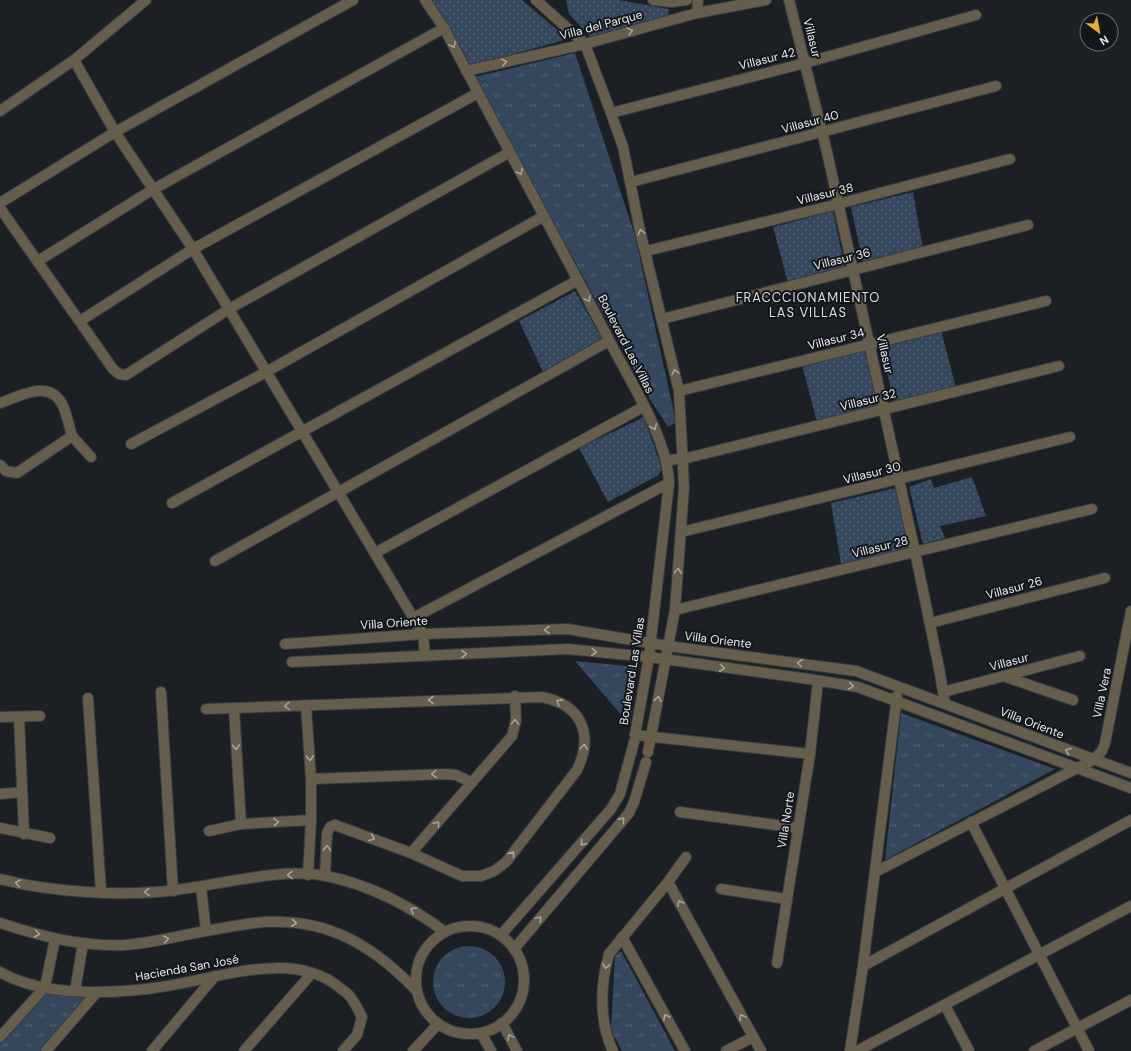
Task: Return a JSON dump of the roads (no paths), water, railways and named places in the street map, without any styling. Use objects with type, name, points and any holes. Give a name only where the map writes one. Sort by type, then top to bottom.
[{"type":"street","points":[[0,111],[74,60],[146,0]]},
{"type":"street","points":[[0,203],[115,132],[353,0]]},
{"type":"street","name":"Boulevard Las Villas","points":[[425,0],[444,28],[578,280],[656,431],[666,460],[668,484],[649,657],[634,738],[620,794],[611,809],[502,935]]},
{"type":"street","points":[[514,949],[628,813],[640,785],[647,757],[675,610],[684,486],[679,390],[640,231],[631,182],[622,147],[585,44],[536,0]]},
{"type":"street","name":"Villa del Parque","points":[[653,0],[671,2],[687,0]]},
{"type":"street","points":[[697,13],[698,0]]},
{"type":"street","name":"Villa del Parque","points":[[466,71],[585,44],[697,13],[766,0]]},
{"type":"street","name":"Villasur","points":[[789,0],[822,133],[853,269],[915,552],[944,692],[945,704]]},
{"type":"street","name":"Villasur 42","points":[[611,113],[805,63],[976,15]]},
{"type":"street","points":[[38,261],[152,190],[444,28]]},
{"type":"street","points":[[74,60],[115,132],[152,190],[193,249],[414,618],[423,634],[425,655]]},
{"type":"street","name":"Villasur 40","points":[[631,182],[996,86]]},
{"type":"street","points":[[80,321],[193,249],[478,93]]},
{"type":"street","points":[[0,208],[113,369],[119,374],[126,375],[229,309],[510,152]]},
{"type":"street","name":"Villasur 38","points":[[646,251],[838,204],[1010,159]]},
{"type":"street","points":[[131,444],[266,372],[544,216]]},
{"type":"street","name":"Villasur 36","points":[[662,319],[1028,225]]},
{"type":"street","points":[[172,503],[578,280]]},
{"type":"street","name":"Villasur 34","points":[[679,390],[1046,300]]},
{"type":"street","points":[[214,561],[609,341]]},
{"type":"street","name":"Villasur 32","points":[[666,460],[683,459],[1060,366]]},
{"type":"street","points":[[0,403],[38,389],[50,392],[58,398],[63,406],[72,436],[91,457]]},
{"type":"street","points":[[375,553],[643,407]]},
{"type":"street","points":[[0,465],[6,472],[17,473],[72,436]]},
{"type":"street","name":"Villasur 30","points":[[681,532],[899,480],[1070,437]]},
{"type":"street","points":[[414,618],[668,484]]},
{"type":"street","name":"Villasur 28","points":[[675,610],[1092,509]]},
{"type":"street","name":"Villasur 26","points":[[930,623],[1105,578]]},
{"type":"street","name":"Villa Vera","points":[[1093,760],[1102,751],[1105,743],[1131,611]]},
{"type":"street","name":"Villa Oriente","points":[[285,644],[423,634],[567,629],[668,646],[856,671],[1131,773]]},
{"type":"street","points":[[292,662],[568,649],[649,657],[858,687],[1131,788]]},
{"type":"street","name":"Villasur","points":[[944,692],[1006,677],[1080,656]]},
{"type":"street","points":[[1006,677],[1073,700]]},
{"type":"street","name":"Villa Norte","points":[[777,963],[810,754],[818,681]]},
{"type":"street","points":[[850,1051],[863,966],[898,686]]},
{"type":"street","points":[[161,692],[173,891]]},
{"type":"street","points":[[412,853],[471,782],[512,736],[516,720],[515,696]]},
{"type":"street","points":[[206,709],[515,696],[552,699],[561,702],[573,712],[585,731],[584,751],[577,770],[506,862],[494,871],[481,876],[462,876],[412,853],[335,824],[330,827],[327,833],[325,876]]},
{"type":"street","points":[[88,698],[101,892]]},
{"type":"street","points":[[306,705],[312,820],[308,875]]},
{"type":"street","points":[[234,708],[241,824]]},
{"type":"street","points":[[0,717],[40,716]]},
{"type":"street","points":[[20,717],[24,834]]},
{"type":"street","points":[[634,738],[650,737],[810,754]]},
{"type":"street","points":[[875,872],[1093,760]]},
{"type":"street","points":[[311,779],[446,774],[456,775],[471,782]]},
{"type":"street","points":[[625,776],[640,785]]},
{"type":"street","points":[[0,794],[22,792]]},
{"type":"street","points":[[680,812],[798,828]]},
{"type":"street","points":[[209,831],[241,824],[312,820]]},
{"type":"street","points":[[863,966],[1131,820]]},
{"type":"street","points":[[971,822],[1089,1051]]},
{"type":"street","points":[[0,828],[50,838]]},
{"type":"street","points":[[613,1051],[606,1034],[603,1014],[606,966],[609,954],[668,882],[686,857]]},
{"type":"street","points":[[0,879],[18,884],[85,892],[101,892],[173,891],[270,876],[325,876],[362,886],[389,897],[417,912],[445,932]]},
{"type":"street","points":[[668,882],[761,1051]]},
{"type":"street","points":[[201,887],[206,931]]},
{"type":"street","points":[[721,889],[787,899]]},
{"type":"street","points":[[857,1051],[1131,906]]},
{"type":"street","points":[[0,923],[55,939],[83,943],[125,945],[252,924],[282,921],[311,924],[337,932],[355,941],[401,975],[417,991]]},
{"type":"street","points":[[464,927],[473,927],[502,935],[514,949],[522,970],[522,993],[515,1010],[502,1023],[481,1033],[463,1034],[446,1029],[438,1024],[424,1010],[417,991],[416,971],[423,953],[429,945],[445,932],[464,927]]},
{"type":"street","points":[[622,937],[685,1051]]},
{"type":"street","points":[[0,1037],[45,987],[55,939]]},
{"type":"street","points":[[75,991],[83,943]]},
{"type":"street","name":"Hacienda San José","points":[[0,972],[28,983],[45,987],[97,992],[141,990],[237,971],[268,968],[291,969],[312,973],[333,982],[351,997],[362,1016],[357,1035],[343,1051]]},
{"type":"street","points":[[244,1051],[312,973]]},
{"type":"street","points":[[153,1050],[215,976]]},
{"type":"street","points":[[46,1051],[97,992]]},
{"type":"street","points":[[1034,1051],[1131,1000]]},
{"type":"street","points":[[945,1005],[969,1051]]},
{"type":"street","points":[[502,1023],[517,1051]]},
{"type":"street","points":[[414,1051],[438,1024]]},
{"type":"street","points":[[481,1033],[491,1051]]},
{"type":"street","points":[[726,1051],[753,1037]]},
{"type":"district","name":"FRACCCIONAMIENTO LAS VILLAS","points":[[808,304]]}]
